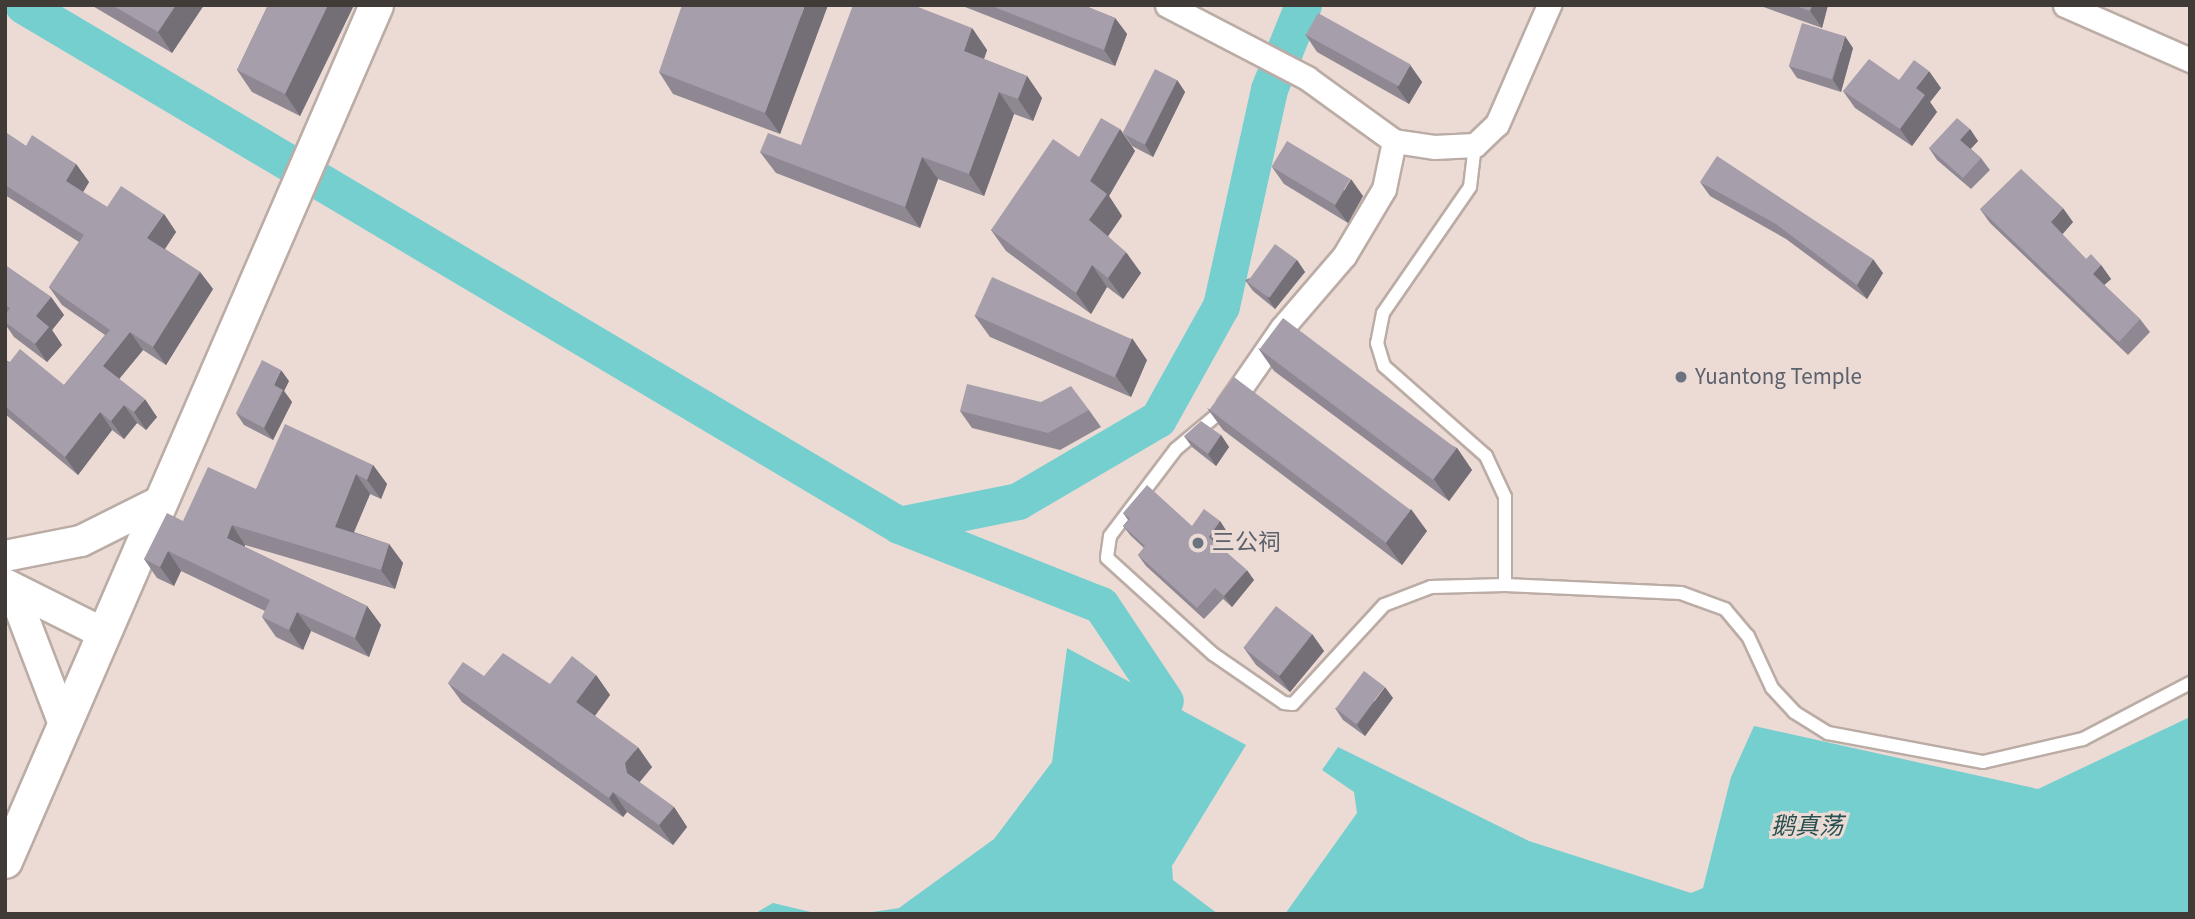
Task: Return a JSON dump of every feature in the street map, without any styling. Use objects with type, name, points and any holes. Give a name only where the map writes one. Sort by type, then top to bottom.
[{"type":"main road","points":[[5,862],[229,336],[376,5]]},
{"type":"street","points":[[1167,5],[1307,78],[1394,141],[1475,145],[1514,94],[1549,5]]},
{"type":"street","points":[[2065,5],[2190,60]]},
{"type":"street","points":[[1228,405],[1282,328],[1344,256],[1384,190],[1394,141]]},
{"type":"street","points":[[5,556],[81,541],[159,502]]},
{"type":"street","points":[[8,586],[103,634]]},
{"type":"street","points":[[8,586],[64,724]]},
{"type":"lane","points":[[1475,145],[1470,187],[1383,313],[1377,343],[1384,366],[1486,456],[1506,497],[1505,585]]},
{"type":"lane","points":[[1228,405],[1176,449],[1110,536],[1107,558],[1213,654],[1284,703],[1293,704],[1384,606],[1432,587],[1505,585],[1692,597],[1725,609],[1748,636],[1772,688],[1794,712],[1828,733],[1983,762],[2083,739],[2190,683]]},
{"type":"water","points":[[1067,648],[1246,745],[1172,866],[1173,880],[1218,914],[859,914],[899,908],[994,839],[1052,762]]},
{"type":"water","name":"鹅真荡","points":[[2190,717],[2190,914],[1285,914],[1357,813],[1354,792],[1322,770],[1338,747],[1529,841],[1691,893],[1703,888],[1731,777],[1754,726],[2038,789]]},
{"type":"water","points":[[773,903],[819,914],[754,914]]},
{"type":"building","points":[[112,5],[176,5],[158,32]]},
{"type":"building","points":[[268,5],[328,5],[285,94],[237,70]]},
{"type":"building","points":[[682,5],[805,5],[765,113],[659,72]]},
{"type":"building","points":[[853,5],[913,5],[972,28],[964,51],[1027,76],[1018,99],[999,92],[969,174],[922,157],[905,207],[760,152],[768,133],[801,145]]},
{"type":"building","points":[[989,5],[1083,5],[1115,18],[1104,50]]},
{"type":"building","points":[[1793,5],[1812,5],[1810,11]]},
{"type":"building","points":[[1318,13],[1411,64],[1399,86],[1306,35]]},
{"type":"building","points":[[1802,23],[1845,36],[1832,79],[1789,66]]},
{"type":"building","points":[[1869,59],[1899,80],[1914,60],[1929,71],[1916,88],[1925,95],[1900,129],[1843,91]]},
{"type":"building","points":[[1155,69],[1177,80],[1145,145],[1122,133]]},
{"type":"building","points":[[1101,118],[1120,129],[1090,181],[1107,194],[1089,220],[1126,252],[1108,278],[1092,265],[1076,293],[991,230],[1053,139],[1079,157]]},
{"type":"building","points":[[1957,118],[1970,129],[1960,140],[1981,158],[1963,178],[1929,148]]},
{"type":"building","points":[[5,132],[26,146],[32,135],[76,164],[66,181],[107,207],[121,186],[164,214],[147,238],[200,272],[153,347],[130,332],[103,366],[145,399],[134,412],[124,405],[111,421],[100,412],[65,457],[5,406],[5,360],[9,363],[20,349],[64,385],[110,330],[49,287],[84,235],[5,185]]},
{"type":"building","points":[[1287,141],[1350,179],[1335,205],[1272,167]]},
{"type":"building","points":[[1717,156],[1873,259],[1857,285],[1776,224],[1700,182]]},
{"type":"building","points":[[2021,169],[2063,208],[2051,222],[2086,259],[2091,254],[2101,265],[2093,274],[2140,319],[2119,342],[1980,209]]},
{"type":"building","points":[[1275,244],[1297,260],[1269,298],[1247,282]]},
{"type":"building","points":[[5,265],[51,297],[36,316],[49,327],[35,344],[5,322],[5,315],[10,308],[5,305]]},
{"type":"building","points":[[992,277],[1132,339],[1115,378],[975,315]]},
{"type":"building","points":[[1283,318],[1456,449],[1433,480],[1260,349]]},
{"type":"building","points":[[262,360],[281,370],[274,385],[283,390],[264,428],[236,413]]},
{"type":"building","points":[[1234,377],[1410,510],[1386,543],[1209,410]]},
{"type":"building","points":[[967,384],[1041,402],[1071,386],[1089,410],[1048,433],[960,411]]},
{"type":"building","points":[[1201,421],[1221,435],[1208,454],[1184,436]]},
{"type":"building","points":[[285,424],[373,465],[367,480],[356,474],[335,527],[389,544],[381,570],[232,525],[227,538],[367,606],[355,638],[297,612],[289,630],[262,617],[270,600],[168,551],[160,567],[144,559],[167,513],[183,521],[208,467],[256,489]]},
{"type":"building","points":[[1147,485],[1192,526],[1204,509],[1220,521],[1209,537],[1247,570],[1224,596],[1215,588],[1197,608],[1138,555],[1145,546],[1123,526],[1130,519],[1123,513]]},
{"type":"building","points":[[1276,606],[1312,634],[1280,676],[1243,648]]},
{"type":"building","points":[[503,653],[550,684],[572,656],[596,675],[576,702],[638,747],[625,763],[627,773],[674,807],[659,825],[613,792],[609,798],[448,683],[463,662],[484,676]]},
{"type":"building","points":[[1364,671],[1385,687],[1356,724],[1336,709]]},
{"type":"waterway","points":[[23,5],[899,525],[1101,605],[1165,701]]},
{"type":"waterway","points":[[899,525],[1018,501],[1158,419],[1221,306],[1269,89],[1303,5]]},
{"type":"place","name":"Yuantong Temple","points":[[1681,377]]},
{"type":"place","name":"三公祠","points":[[1198,543]]}]
